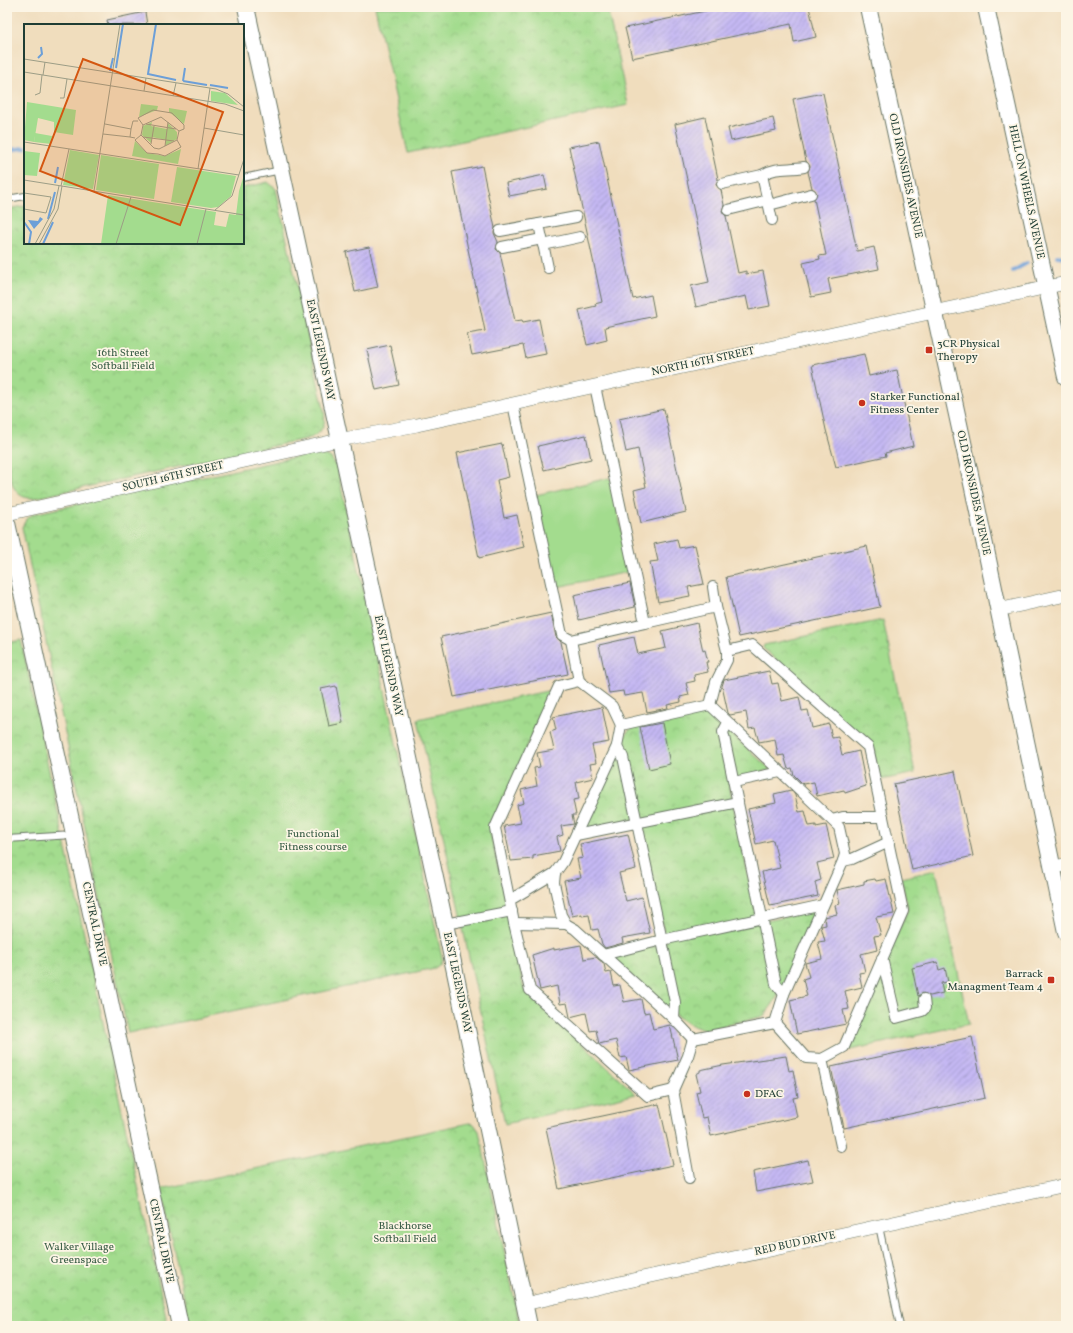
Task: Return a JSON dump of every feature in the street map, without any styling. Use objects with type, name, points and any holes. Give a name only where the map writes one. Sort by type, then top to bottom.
[{"type":"street","name":"EAST LEGENDS WAY","points":[[246,7],[445,924],[529,1326]]},
{"type":"street","name":"OLD IRONSIDES AVENUE","points":[[868,7],[998,610],[1059,866],[1066,932]]},
{"type":"street","name":"HELL ON WHEELS AVENUE","points":[[986,7],[1066,377]]},
{"type":"street","points":[[722,184],[789,167],[804,167]]},
{"type":"street","points":[[762,175],[772,220]]},
{"type":"street","points":[[728,210],[811,194]]},
{"type":"street","points":[[500,231],[576,217]]},
{"type":"street","points":[[539,224],[548,268]]},
{"type":"street","points":[[502,246],[580,237]]},
{"type":"street","name":"NORTH 16TH STREET","points":[[339,440],[512,404],[1066,283]]},
{"type":"street","points":[[595,386],[645,623]]},
{"type":"street","points":[[512,404],[551,591],[562,635],[572,640],[716,607]]},
{"type":"street","name":"SOUTH 16TH STREET","points":[[7,514],[339,440]]},
{"type":"street","name":"CENTRAL DRIVE","points":[[7,522],[180,1326]]},
{"type":"street","points":[[710,705],[716,682],[727,660],[727,651],[716,607],[713,586]]},
{"type":"street","points":[[998,610],[1066,595]]},
{"type":"street","points":[[510,900],[555,873],[563,862],[617,746],[621,725],[612,706],[579,681],[572,640]]},
{"type":"street","points":[[727,651],[752,645],[868,747],[903,911],[844,1047],[822,1060],[806,1058],[775,1023]]},
{"type":"street","points":[[579,681],[558,686],[495,828],[514,923],[530,990],[648,1096],[673,1090]]},
{"type":"street","points":[[710,705],[832,820],[839,828],[845,854],[784,994],[775,1023]]},
{"type":"street","points":[[621,725],[710,705]]},
{"type":"street","points":[[728,723],[722,732],[734,782],[776,984],[784,994]]},
{"type":"street","points":[[617,746],[624,757],[675,1002],[674,1019]]},
{"type":"street","points":[[734,782],[780,772]]},
{"type":"street","points":[[576,835],[738,802]]},
{"type":"street","points":[[832,820],[843,817],[883,817]]},
{"type":"street","points":[[843,861],[852,859],[889,842]]},
{"type":"street","points":[[555,873],[556,889],[561,915],[566,924]]},
{"type":"street","points":[[603,955],[662,940],[823,905]]},
{"type":"street","points":[[445,924],[512,911]]},
{"type":"street","points":[[514,923],[566,924],[575,929],[674,1019],[693,1039]]},
{"type":"street","points":[[882,958],[896,1018],[922,1012],[925,1008],[924,999]]},
{"type":"street","points":[[693,1039],[775,1023]]},
{"type":"street","points":[[689,1178],[673,1090],[688,1056],[693,1039]]},
{"type":"street","points":[[822,1060],[841,1146]]},
{"type":"street","name":"RED BUD DRIVE","points":[[524,1304],[1066,1185]]},
{"type":"lane","points":[[244,178],[281,170]]},
{"type":"lane","points":[[7,199],[24,196]]},
{"type":"lane","points":[[7,840],[75,835]]},
{"type":"lane","points":[[879,1226],[900,1326]]},
{"type":"green space","points":[[375,7],[607,7],[628,105],[408,153]]},
{"type":"green space","name":"16th Street Softball Field","points":[[268,182],[276,189],[323,403],[325,417],[322,429],[310,438],[35,498],[26,498],[20,495],[13,485],[7,455],[7,209],[24,206],[24,244],[244,244],[244,188]]},
{"type":"green space","name":"Functional Fitness course","points":[[319,452],[331,458],[337,468],[442,958],[440,964],[435,968],[128,1033],[22,527],[26,520],[33,514]]},
{"type":"green space","points":[[609,478],[611,480],[630,570],[628,572],[557,587],[536,495]]},
{"type":"green space","points":[[883,620],[915,773],[881,780],[872,747],[763,648],[764,645]]},
{"type":"green space","name":"Walker Village Greenspace","points":[[21,640],[168,1326],[7,1326],[7,643]]},
{"type":"green space","points":[[547,691],[550,693],[490,831],[524,990],[636,1094],[505,1124],[418,719]]},
{"type":"green space","points":[[699,713],[711,716],[770,770],[728,780],[758,923],[812,911],[814,915],[786,980],[764,1016],[705,1030],[694,1026],[669,1010],[613,958],[613,956],[666,943],[640,818],[584,829],[614,759],[628,731],[635,726]]},
{"type":"green space","points":[[936,870],[969,1024],[850,1050],[848,1047],[908,909],[901,878]]},
{"type":"green space","name":"Blackhorse Softball Field","points":[[469,1123],[474,1124],[479,1131],[520,1326],[190,1326],[161,1189]]},
{"type":"building","points":[[724,7],[809,7],[816,37],[794,42],[791,24],[632,58],[625,28]]},
{"type":"building","points":[[145,12],[147,24],[108,24],[107,20]]},
{"type":"building","points":[[823,93],[857,251],[874,247],[879,269],[828,279],[831,293],[811,297],[803,263],[820,259],[819,256],[826,255],[814,199],[817,193],[812,188],[808,172],[810,166],[806,161],[793,99]]},
{"type":"building","points":[[705,117],[718,179],[716,185],[721,190],[724,205],[722,211],[726,216],[738,273],[746,271],[746,274],[763,271],[770,306],[749,310],[746,296],[696,307],[691,286],[709,282],[675,124]]},
{"type":"building","points":[[773,118],[776,131],[731,141],[728,128]]},
{"type":"building","points":[[599,141],[633,299],[651,295],[655,316],[605,327],[607,340],[587,345],[579,310],[596,306],[595,304],[602,302],[569,147]]},
{"type":"building","points":[[482,166],[495,228],[494,233],[498,242],[496,249],[500,253],[515,321],[522,320],[523,322],[539,319],[546,354],[526,358],[523,345],[472,355],[467,334],[485,331],[452,172]]},
{"type":"building","points":[[544,175],[547,189],[509,196],[506,183]]},
{"type":"building","points":[[369,247],[378,287],[355,292],[346,252]]},
{"type":"building","points":[[390,345],[399,385],[376,390],[367,350]]},
{"type":"building","name":"Starker Functional Fitness Center","points":[[864,354],[869,376],[897,370],[913,446],[885,453],[886,456],[836,467],[826,430],[812,365]]},
{"type":"building","points":[[664,409],[686,512],[641,523],[634,490],[646,487],[638,449],[626,452],[619,419]]},
{"type":"building","points":[[586,435],[591,459],[544,470],[538,446]]},
{"type":"building","points":[[502,444],[509,477],[497,480],[504,518],[517,515],[524,547],[479,558],[457,453]]},
{"type":"building","points":[[677,539],[679,548],[695,545],[704,584],[688,587],[690,596],[658,602],[650,562],[658,561],[654,544]]},
{"type":"building","points":[[867,546],[880,607],[739,637],[726,577]]},
{"type":"building","points":[[630,583],[635,607],[579,620],[574,595]]},
{"type":"building","points":[[551,613],[556,637],[561,642],[568,674],[454,697],[441,637]]},
{"type":"building","points":[[697,623],[703,651],[705,650],[708,662],[706,662],[708,672],[694,675],[695,681],[686,683],[689,695],[680,697],[681,702],[667,705],[668,708],[647,712],[643,693],[624,696],[623,691],[609,693],[599,645],[634,637],[638,654],[666,648],[662,631]]},
{"type":"building","points":[[769,671],[772,684],[778,683],[782,701],[799,697],[802,711],[808,710],[812,728],[829,724],[832,738],[838,737],[842,755],[859,751],[866,786],[845,793],[844,790],[817,796],[814,782],[803,784],[794,775],[792,768],[788,769],[784,755],[778,756],[775,739],[759,742],[755,728],[749,729],[746,712],[730,715],[728,713],[722,686],[724,680]]},
{"type":"building","points":[[336,686],[343,723],[329,726],[321,689]]},
{"type":"building","points":[[602,707],[609,742],[592,745],[596,763],[590,764],[593,778],[576,782],[579,799],[573,800],[576,815],[572,815],[574,824],[561,826],[563,835],[557,837],[560,851],[533,856],[533,859],[511,861],[504,826],[521,823],[517,805],[524,803],[521,790],[537,786],[534,768],[540,767],[537,753],[554,750],[550,732],[556,730],[553,717]]},
{"type":"building","points":[[662,723],[670,764],[649,769],[640,727]]},
{"type":"building","points":[[955,771],[973,856],[912,870],[894,784]]},
{"type":"building","points":[[791,790],[795,795],[799,812],[805,811],[809,826],[816,825],[816,827],[826,825],[834,859],[817,863],[821,880],[815,882],[818,896],[770,906],[762,872],[780,868],[773,840],[756,844],[748,809],[776,803],[774,794]]},
{"type":"building","points":[[628,834],[636,869],[619,873],[626,901],[642,897],[650,933],[622,938],[623,943],[605,948],[602,944],[598,929],[592,930],[589,915],[582,916],[582,914],[572,916],[564,881],[581,878],[577,859],[583,858],[580,844]]},
{"type":"building","points":[[875,879],[876,881],[886,879],[894,914],[876,917],[881,935],[874,936],[877,950],[861,954],[865,972],[859,973],[862,987],[845,991],[849,1009],[843,1010],[846,1024],[797,1034],[790,1000],[807,996],[803,979],[809,977],[805,963],[822,959],[818,942],[825,941],[821,926],[826,925],[825,917],[837,914],[835,905],[840,904],[837,890],[864,884],[864,881]]},
{"type":"building","points":[[581,945],[584,959],[596,957],[604,964],[606,973],[611,972],[614,986],[620,985],[624,1002],[641,999],[644,1013],[649,1012],[653,1029],[670,1025],[678,1060],[629,1070],[626,1057],[620,1058],[616,1040],[599,1044],[596,1030],[590,1031],[586,1013],[570,1017],[567,1003],[560,1004],[557,986],[540,990],[532,955],[554,948],[554,950]]},
{"type":"building","points":[[937,962],[939,970],[945,968],[948,982],[941,983],[943,993],[930,996],[923,993],[918,996],[912,968]]},
{"type":"building","points":[[972,1037],[985,1098],[844,1128],[831,1067]]},
{"type":"building","name":"DFAC","points":[[786,1056],[789,1071],[793,1070],[798,1097],[793,1098],[797,1117],[711,1136],[707,1117],[702,1118],[696,1092],[700,1091],[696,1074],[700,1072],[700,1070],[723,1065]]},
{"type":"building","points":[[659,1104],[673,1165],[559,1189],[546,1128]]},
{"type":"building","points":[[808,1160],[813,1181],[756,1192],[753,1172]]},
{"type":"waterway","points":[[7,150],[24,148]]},
{"type":"waterway","points":[[1057,256],[1066,257]]},
{"type":"waterway","points":[[1013,271],[1027,263]]},
{"type":"place","name":"3CR Physical Theropy","points":[[929,350]]},
{"type":"place","name":"Starker Functional Fitness Center","points":[[862,403]]},
{"type":"place","name":"Barrack Managment Team 4","points":[[1051,980]]},
{"type":"place","name":"DFAC","points":[[747,1094]]}]
